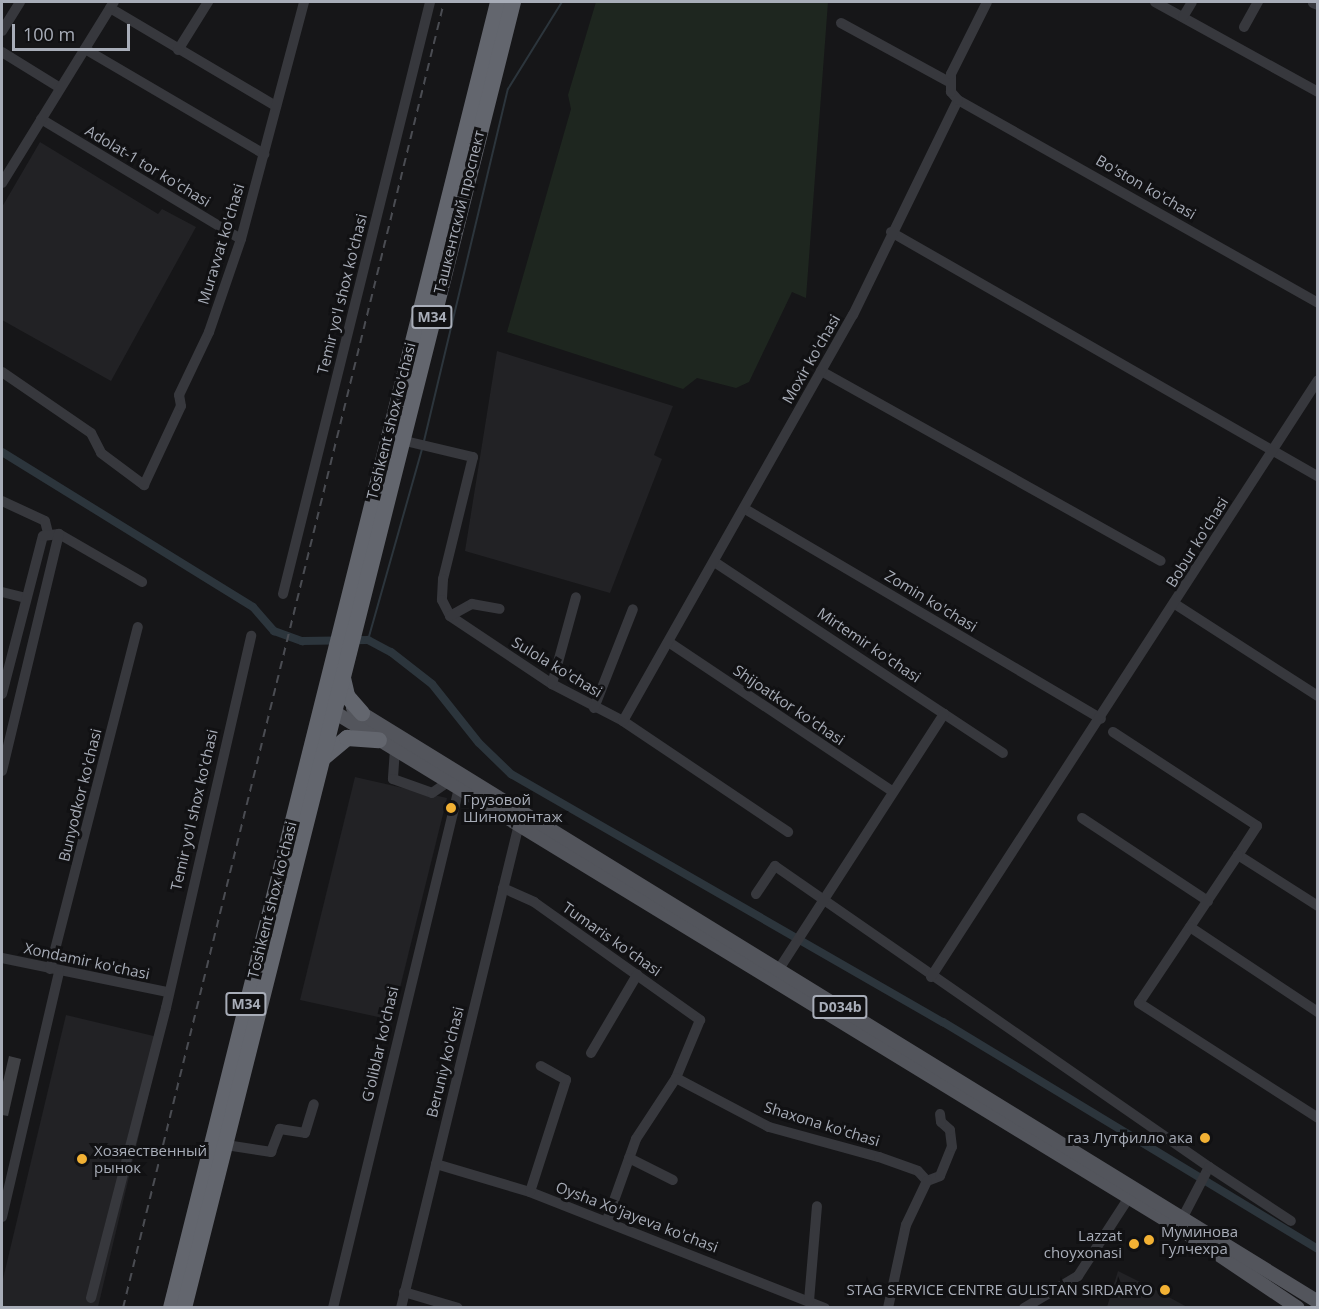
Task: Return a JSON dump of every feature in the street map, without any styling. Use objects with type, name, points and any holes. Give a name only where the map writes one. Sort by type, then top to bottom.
[{"type":"highway","name":"Toshkent shox ko'chasi","points":[[343,639],[498,2]]},
{"type":"highway","name":"Ташкентский проспект","points":[[343,639],[409,441],[513,2]]},
{"type":"highway","name":"M34","points":[[330,705],[343,673],[343,639]]},
{"type":"highway","name":"M34","points":[[315,759],[330,705],[343,639]]},
{"type":"highway","points":[[343,673],[347,696],[362,713]]},
{"type":"highway","points":[[315,759],[347,738],[378,740]]},
{"type":"highway","name":"Toshkent shox ko'chasi","points":[[184,1308],[226,1145],[315,759]]},
{"type":"highway","name":"Toshkent shox ko'chasi","points":[[171,1308],[315,759]]},
{"type":"main road","name":"D034b","points":[[330,705],[362,713],[1183,1217],[1317,1302]]},
{"type":"main road","name":"D034b","points":[[330,705],[378,740],[519,823],[1128,1199],[1278,1302],[1298,1308]]},
{"type":"street","points":[[2,31],[20,2]]},
{"type":"street","points":[[178,50],[208,2]]},
{"type":"street","name":"Muravvat ko'chasi","points":[[2,372],[91,433],[101,453],[144,485],[181,406],[179,395],[209,332],[241,239],[304,2]]},
{"type":"street","name":"Temir yo'l shox ko'chasi","points":[[283,594],[430,2]]},
{"type":"street","points":[[958,100],[951,92],[951,83],[987,2]]},
{"type":"street","points":[[1155,2],[1317,92]]},
{"type":"street","points":[[1183,17],[1192,2]]},
{"type":"street","points":[[1244,27],[1258,2]]},
{"type":"street","points":[[2,183],[112,5],[178,50],[276,106]]},
{"type":"street","points":[[841,22],[951,83]]},
{"type":"street","points":[[85,49],[264,154]]},
{"type":"street","points":[[2,52],[60,88]]},
{"type":"street","name":"Moxir ko'chasi","points":[[623,721],[716,563],[853,315],[891,232],[958,100]]},
{"type":"street","name":"Bo'ston ko'chasi","points":[[958,100],[1317,303]]},
{"type":"street","name":"Adolat-1 tor ko'chasi","points":[[40,119],[241,239]]},
{"type":"street","points":[[891,232],[1274,449],[1317,477]]},
{"type":"street","points":[[821,371],[1161,561]]},
{"type":"street","name":"Bobur ko'chasi","points":[[931,977],[1101,719],[1317,380]]},
{"type":"street","points":[[409,441],[473,457],[443,579],[442,600],[450,616],[472,604],[500,609]]},
{"type":"street","points":[[2,501],[45,521],[53,534],[142,582]]},
{"type":"street","name":"Zomin ko'chasi","points":[[745,509],[1101,719]]},
{"type":"street","points":[[2,694],[3,681],[38,548],[53,534]]},
{"type":"street","points":[[2,771],[53,534]]},
{"type":"street","name":"Mirtemir ko'chasi","points":[[716,563],[1003,753]]},
{"type":"street","points":[[2,592],[26,598]]},
{"type":"street","points":[[552,684],[576,597]]},
{"type":"street","points":[[1175,604],[1317,696]]},
{"type":"street","points":[[594,708],[633,609]]},
{"type":"street","name":"Sulola ko'chasi","points":[[450,616],[552,684],[594,708],[623,721],[788,832]]},
{"type":"street","name":"Bunyodkor ko'chasi","points":[[2,1217],[54,971],[138,627]]},
{"type":"street","name":"Temir yo'l shox ko'chasi","points":[[91,1298],[167,992],[251,636]]},
{"type":"street","name":"Shijoatkor ko'chasi","points":[[670,643],[892,791]]},
{"type":"street","points":[[779,969],[822,899],[944,714]]},
{"type":"street","points":[[1113,732],[1257,826],[1139,1003],[1317,1118]]},
{"type":"street","points":[[395,749],[393,779],[432,793],[454,784]]},
{"type":"street","name":"G'oliblar ko'chasi","points":[[333,1308],[454,784]]},
{"type":"street","points":[[1082,818],[1208,901]]},
{"type":"street","name":"Beruniy ko'chasi","points":[[401,1308],[519,823]]},
{"type":"street","points":[[1238,855],[1317,906]]},
{"type":"street","points":[[756,894],[775,866],[1207,1169],[1291,1221]]},
{"type":"street","name":"Tumaris ko'chasi","points":[[503,888],[534,902],[700,1020],[676,1078]]},
{"type":"street","points":[[1190,927],[1317,1012]]},
{"type":"street","name":"Xondamir ko'chasi","points":[[2,958],[54,971],[167,992]]},
{"type":"street","points":[[591,1053],[637,975]]},
{"type":"street","points":[[530,1192],[566,1080],[541,1066]]},
{"type":"street","points":[[607,1221],[636,1139],[676,1078]]},
{"type":"street","name":"Shaxona ko'chasi","points":[[676,1078],[769,1127],[879,1157],[918,1171],[927,1181]]},
{"type":"street","points":[[226,1145],[271,1152],[280,1129],[305,1133],[314,1104]]},
{"type":"street","points":[[888,1308],[906,1225],[927,1181],[940,1176],[952,1147],[950,1130],[941,1122],[940,1114]]},
{"type":"street","points":[[629,1158],[673,1180]]},
{"type":"street","name":"Oysha Xo'jayeva ko'chasi","points":[[436,1164],[530,1192],[825,1308]]},
{"type":"street","points":[[1183,1217],[1207,1169]]},
{"type":"street","points":[[1024,1308],[1078,1276],[1128,1199]]},
{"type":"street","points":[[809,1301],[817,1206]]},
{"type":"street","points":[[404,1292],[458,1308]]},
{"type":"shaded area","points":[[596,2],[828,2],[806,298],[792,292],[749,382],[736,388],[697,378],[683,389],[507,332],[571,109],[568,95]]},
{"type":"shaded area","points":[[40,142],[158,214],[162,209],[196,227],[111,381],[2,320],[2,207]]},
{"type":"shaded area","points":[[497,351],[673,406],[654,455],[662,459],[610,593],[465,551]]},
{"type":"shaded area","points":[[355,777],[447,798],[392,1020],[300,1000]]},
{"type":"shaded area","name":"Хозяественный рынок","points":[[66,1015],[162,1038],[98,1307],[2,1308],[2,1283]]},
{"type":"shaded area","points":[[1118,1271],[1154,1289],[1187,1307],[1107,1307]]},
{"type":"building","points":[[9,1056],[21,1059],[8,1116],[2,1115],[2,1086]]},
{"type":"waterway","points":[[424,441],[508,89],[562,2]]},
{"type":"waterway","points":[[368,640],[422,449]]},
{"type":"waterway","points":[[2,452],[253,607],[274,631],[302,641],[368,640],[391,652],[432,684],[479,743],[511,774],[943,1022],[1318,1249]]},
{"type":"railway","points":[[123,1308],[444,2]]},
{"type":"place","name":"Грузовой Шиномонтаж","points":[[451,808]]},
{"type":"place","name":"газ Лутфилло ака","points":[[1205,1138]]},
{"type":"place","name":"Хозяественный рынок","points":[[82,1159]]},
{"type":"place","name":"Муминова Гулчехра","points":[[1149,1240]]},
{"type":"place","name":"Lazzat choyxonasi","points":[[1134,1244]]},
{"type":"place","name":"STAG SERVICE CENTRE GULISTAN SIRDARYO","points":[[1165,1290]]}]
